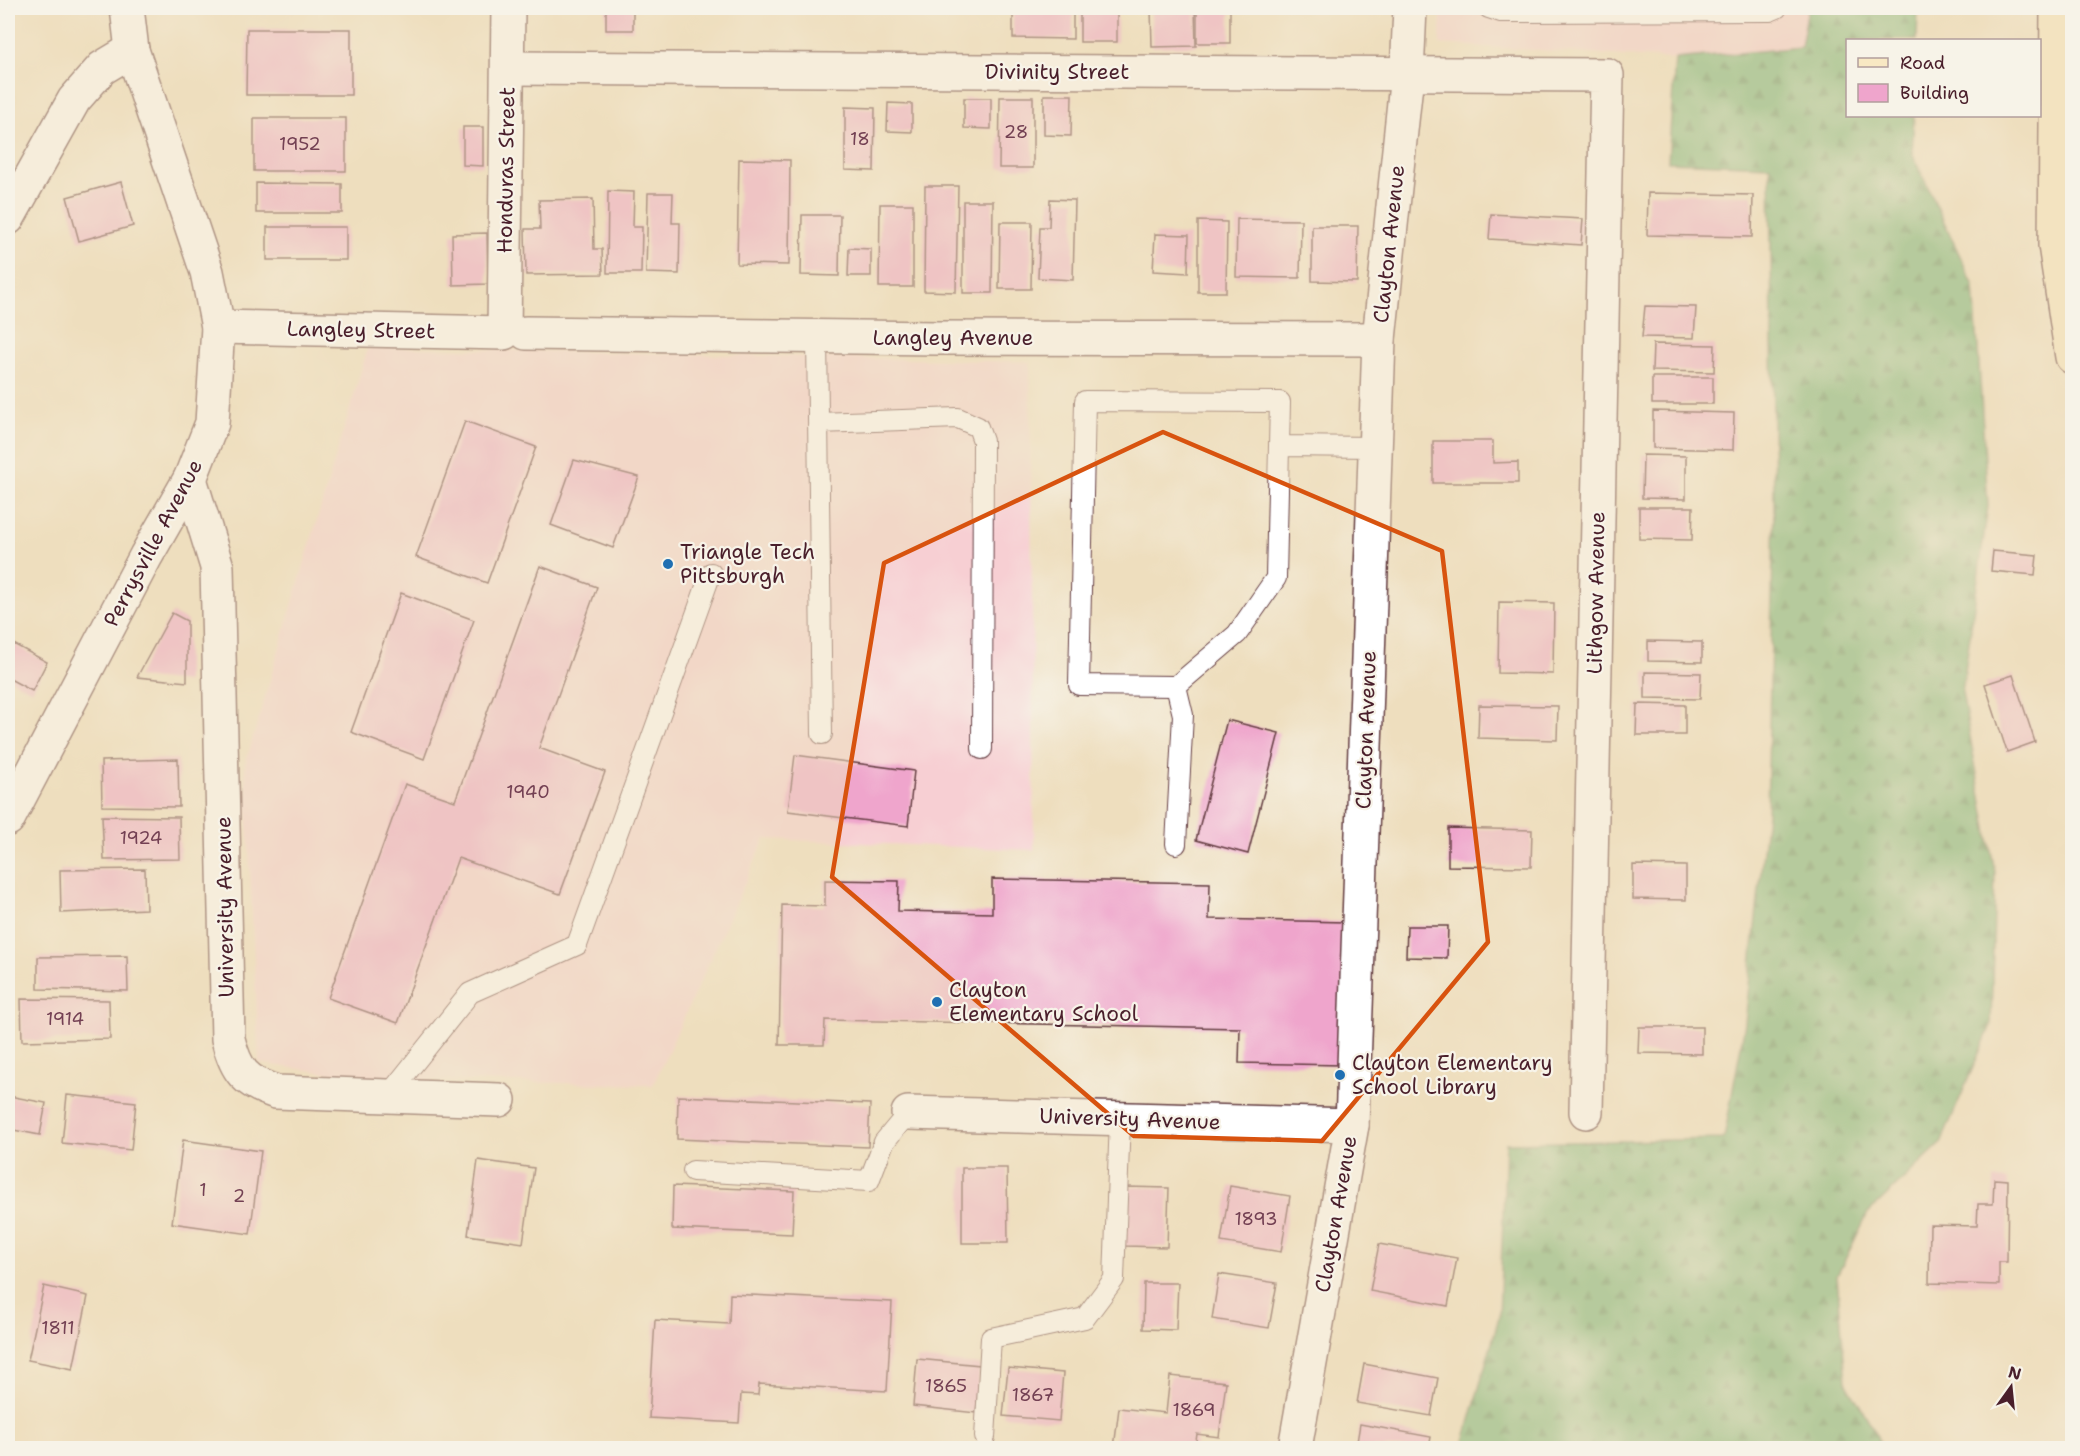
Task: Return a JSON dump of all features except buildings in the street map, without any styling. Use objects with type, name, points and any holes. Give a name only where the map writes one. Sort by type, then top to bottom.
[{"type":"main road","points":[[2057,8],[2055,245],[2073,357]]},
{"type":"street","name":"Perrysville Avenue","points":[[8,819],[146,556],[190,479],[212,423],[218,327],[207,272],[132,50],[127,8]]},
{"type":"street","name":"Honduras Street","points":[[508,8],[515,333]]},
{"type":"street","name":"Clayton Avenue","points":[[1295,1449],[1352,1125],[1379,339],[1407,74],[1410,8]]},
{"type":"street","points":[[8,218],[74,100],[102,68],[132,50]]},
{"type":"street","name":"Divinity Street","points":[[508,68],[1607,75]]},
{"type":"street","name":"Lithgow Avenue","points":[[1586,1112],[1607,75]]},
{"type":"street","name":"Langley Street","points":[[218,327],[515,333]]},
{"type":"street","name":"Langley Avenue","points":[[515,333],[817,337],[1379,339]]},
{"type":"street","name":"University Avenue","points":[[190,479],[218,567],[228,1039],[233,1059],[242,1073],[255,1085],[276,1092],[499,1100]]},
{"type":"street","name":"University Avenue","points":[[908,1113],[1352,1125]]},
{"type":"lane","points":[[1490,8],[1502,12],[1770,11],[1776,8]]},
{"type":"lane","points":[[817,337],[822,734]]},
{"type":"lane","points":[[1085,401],[1280,402],[1279,446],[1276,578],[1237,634],[1176,686],[1079,685],[1085,401]]},
{"type":"lane","points":[[819,423],[958,418],[978,427],[983,441],[982,749]]},
{"type":"lane","points":[[1279,446],[1376,447]]},
{"type":"lane","points":[[388,1096],[470,993],[578,945],[711,573]]},
{"type":"lane","points":[[1176,686],[1183,715],[1176,844]]},
{"type":"lane","points":[[693,1172],[869,1181],[884,1142],[908,1113]]},
{"type":"lane","points":[[985,1437],[991,1338],[1085,1318],[1114,1279],[1120,1119]]},
{"type":"highlighted area","points":[[1163,432],[1442,551],[1488,942],[1322,1141],[1134,1136],[832,877],[884,563]]},
{"type":"shaded area","points":[[1441,8],[1808,8],[1801,47],[1675,59],[1440,44]]},
{"type":"shaded area","name":"Triangle Tech Pittsburgh","points":[[368,347],[1030,362],[1034,850],[765,839],[653,1085],[369,1079],[259,1063],[245,765]]},
{"type":"green space","points":[[1808,8],[1918,8],[1917,39],[1846,39],[1846,117],[1914,117],[1912,153],[1974,286],[1988,506],[1962,693],[1995,872],[1991,1025],[1941,1143],[1868,1213],[1837,1276],[1846,1382],[1878,1436],[1881,1448],[1462,1448],[1499,1317],[1506,1143],[1724,1139],[1745,1023],[1767,813],[1774,506],[1770,166],[1668,162],[1675,59],[1801,47]]},
{"type":"place","name":"Triangle Tech Pittsburgh","points":[[668,564]]},
{"type":"place","name":"Clayton Elementary School","points":[[937,1002]]},
{"type":"place","name":"Clayton Elementary School Library","points":[[1340,1075]]}]
